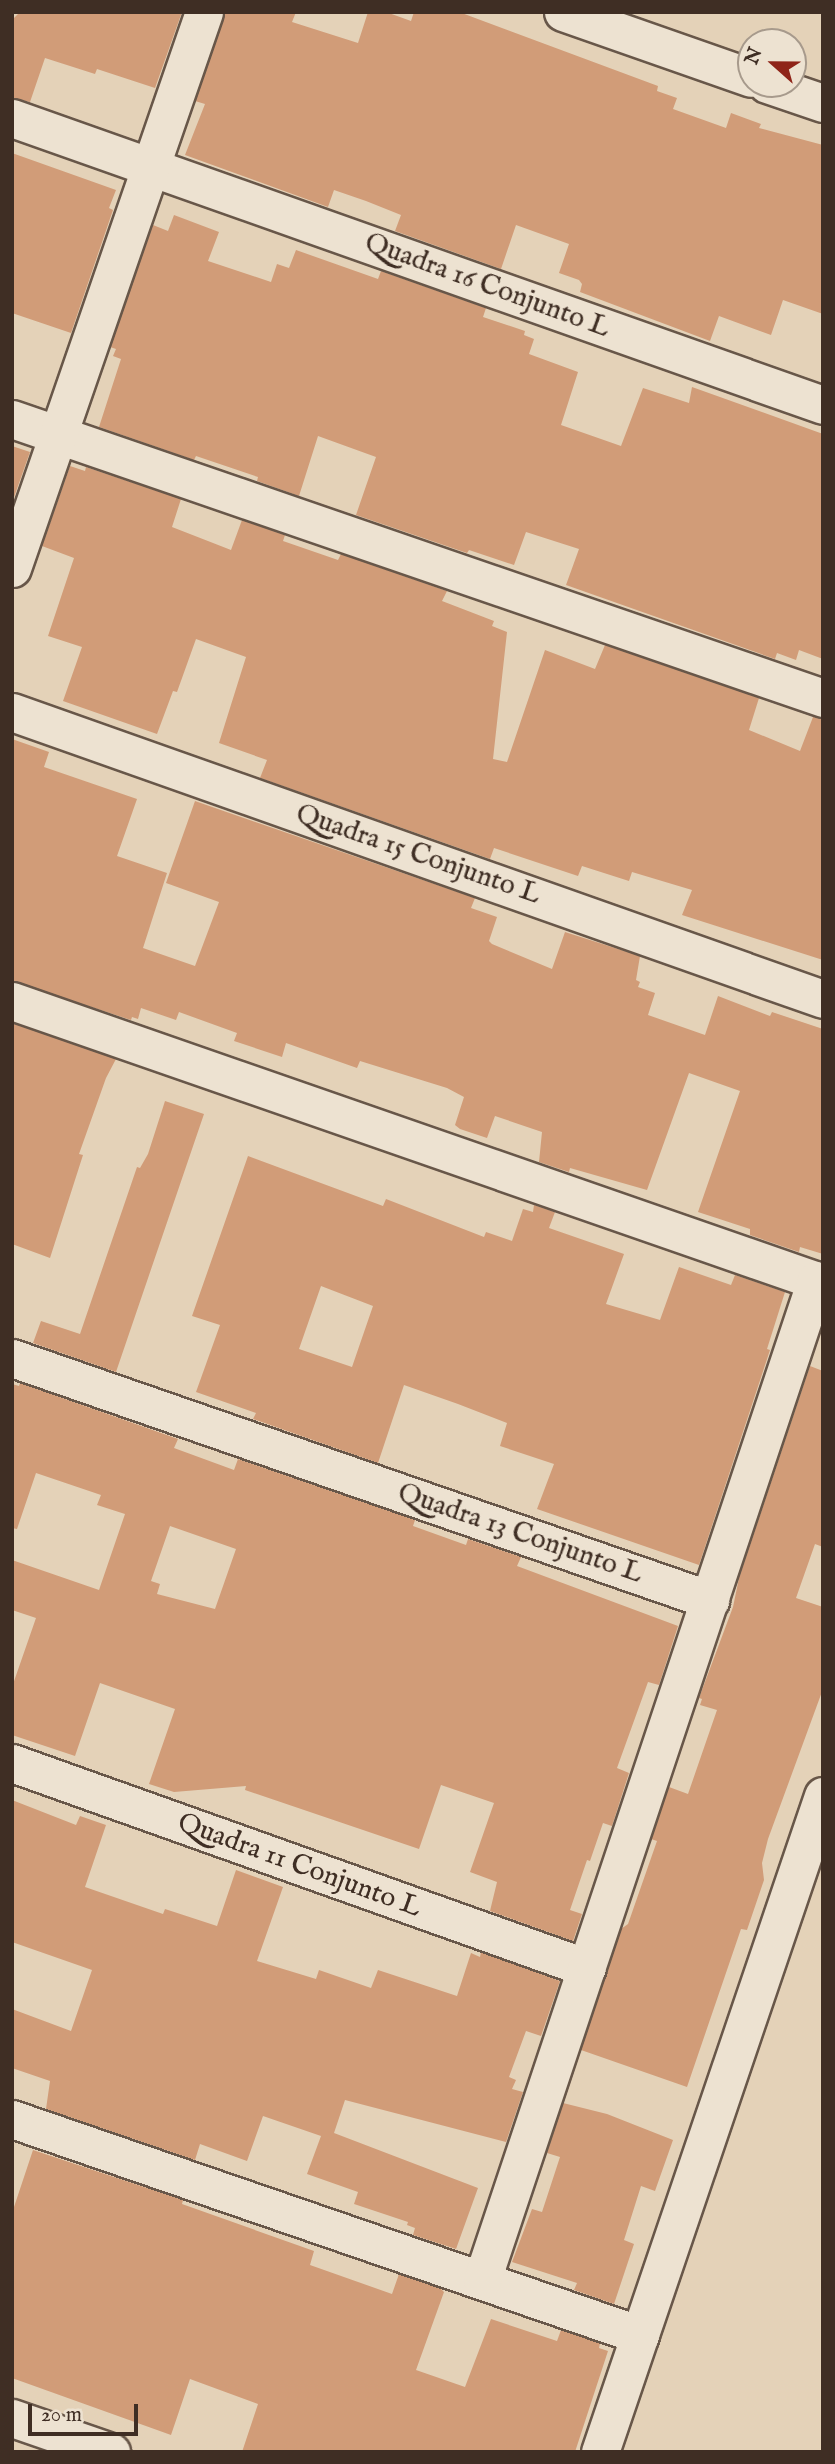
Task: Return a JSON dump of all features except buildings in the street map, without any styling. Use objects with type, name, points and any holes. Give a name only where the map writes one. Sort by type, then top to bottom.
[{"type":"street","points":[[12,568],[204,12]]},
{"type":"street","points":[[563,12],[633,24],[737,72]]},
{"type":"street","name":"Quadra 16 Conjunto L","points":[[12,118],[823,405]]},
{"type":"street","points":[[12,419],[823,698]]},
{"type":"street","name":"Quadra 15 Conjunto L","points":[[12,712],[823,999]]},
{"type":"street","points":[[12,1001],[819,1281],[709,1600],[482,2280]]},
{"type":"street","name":"Quadra 13 Conjunto L","points":[[12,1357],[709,1600]]},
{"type":"street","name":"Quadra 11 Conjunto L","points":[[12,1763],[587,1968]]},
{"type":"street","points":[[600,2452],[823,1796]]},
{"type":"street","points":[[12,2119],[640,2335]]},
{"type":"street","points":[[12,2418],[111,2452]]}]
